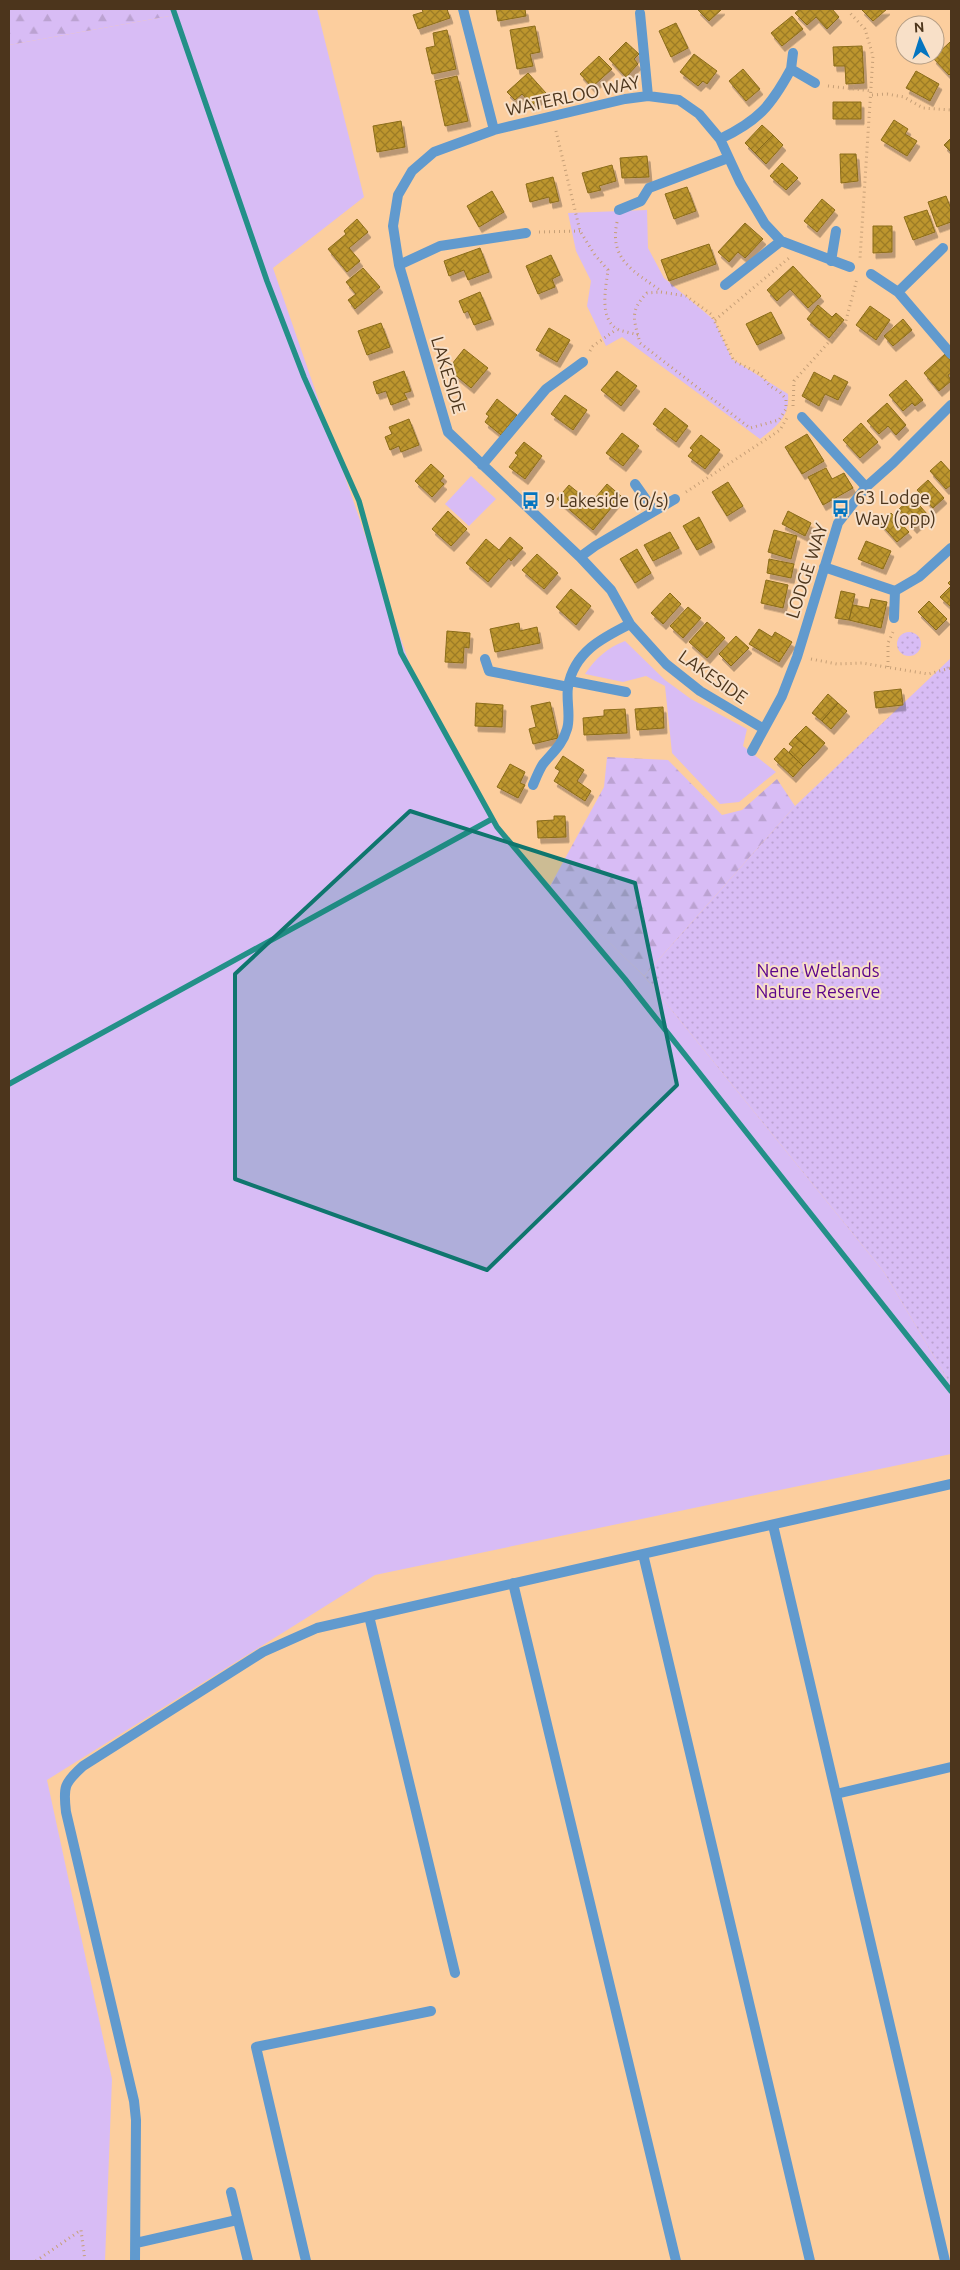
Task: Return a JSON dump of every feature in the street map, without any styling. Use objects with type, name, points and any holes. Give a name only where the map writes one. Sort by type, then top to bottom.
[{"type":"street","points":[[463,9],[494,130]]},
{"type":"street","points":[[640,13],[648,96]]},
{"type":"street","points":[[720,139],[740,129],[760,115],[776,97],[791,69],[793,53]]},
{"type":"street","points":[[791,69],[816,83]]},
{"type":"street","name":"WATERLOO WAY","points":[[494,130],[648,96],[679,100],[699,114],[720,139],[728,158],[765,224],[781,241],[855,269]]},
{"type":"street","name":"LAKESIDE","points":[[494,130],[434,152],[412,171],[398,195],[393,226],[399,265],[448,432],[580,557],[611,590],[630,624],[672,670],[700,691],[764,729]]},
{"type":"street","points":[[619,210],[641,201],[649,188],[728,158]]},
{"type":"street","points":[[831,261],[836,231]]},
{"type":"street","points":[[399,265],[440,246],[526,233]]},
{"type":"street","points":[[725,285],[781,241]]},
{"type":"street","points":[[898,292],[943,248]]},
{"type":"street","points":[[871,274],[898,292],[951,354]]},
{"type":"street","points":[[482,465],[546,389],[584,362]]},
{"type":"street","name":"LODGE WAY","points":[[752,751],[782,696],[797,656],[838,523],[866,487],[951,405]]},
{"type":"street","points":[[802,417],[866,487]]},
{"type":"street","points":[[635,484],[654,512]]},
{"type":"street","points":[[580,557],[595,546],[675,499]]},
{"type":"street","points":[[824,567],[895,591],[919,577],[951,548]]},
{"type":"street","points":[[894,618],[895,591]]},
{"type":"street","points":[[533,785],[542,766],[557,749],[568,728],[569,684],[580,658],[601,639],[630,624]]},
{"type":"street","points":[[485,659],[489,671],[626,692]]},
{"type":"street","points":[[136,2261],[136,2120],[134,2101],[66,1812],[64,1794],[66,1782],[83,1766],[263,1652],[317,1628],[951,1484]]},
{"type":"street","points":[[772,1524],[946,2261]]},
{"type":"street","points":[[643,1554],[810,2261]]},
{"type":"street","points":[[513,1583],[676,2261]]},
{"type":"street","points":[[369,1616],[455,1973]]},
{"type":"street","points":[[836,1794],[951,1767]]},
{"type":"street","points":[[306,2261],[256,2048],[430,2011]]},
{"type":"street","points":[[231,2192],[248,2261]]},
{"type":"street","points":[[136,2243],[237,2220]]},
{"type":"path","points":[[850,9],[850,13],[865,29],[873,56],[860,261]]},
{"type":"path","points":[[816,83],[839,89],[904,96],[922,108],[951,110]]},
{"type":"path","points":[[556,131],[580,231],[595,255],[608,270],[605,300],[607,316],[616,329],[638,335]]},
{"type":"path","points":[[619,210],[615,231],[616,250],[627,266],[662,292]]},
{"type":"path","points":[[526,233],[580,231]]},
{"type":"path","points":[[715,320],[799,249]]},
{"type":"path","points":[[675,499],[780,430],[794,404],[794,381],[845,324],[855,269]]},
{"type":"path","points":[[662,292],[686,296],[715,320],[734,361],[760,374],[770,386],[780,392],[786,399],[786,409],[779,420],[750,428],[640,343],[634,322],[636,304],[647,293],[662,292]]},
{"type":"path","points":[[584,362],[593,346],[616,329]]},
{"type":"path","points":[[888,668],[888,642],[894,630],[894,618]]},
{"type":"path","points":[[797,656],[837,664],[862,663],[928,674],[951,668]]},
{"type":"path","points":[[36,2261],[81,2230],[85,2261]]},
{"type":"highlighted area","points":[[410,811],[635,883],[677,1085],[487,1270],[235,1179],[235,974]]},
{"type":"green space","points":[[9,9],[173,9],[175,15],[9,45]]},
{"type":"green space","points":[[173,9],[317,9],[364,197],[273,268],[413,674],[465,775],[521,857],[644,976],[884,1272],[951,1385],[951,1454],[375,1575],[47,1780],[112,2079],[105,2261],[9,2261],[9,45],[175,15]]},
{"type":"green space","points":[[647,210],[648,248],[664,278],[714,320],[732,359],[788,394],[787,409],[781,421],[760,439],[622,337],[606,346],[587,306],[591,281],[576,251],[568,213]]},
{"type":"green space","points":[[471,476],[496,499],[469,526],[445,504]]},
{"type":"green space","points":[[909,632],[914,633],[920,639],[920,649],[914,655],[909,656],[904,655],[898,649],[897,644],[898,639],[904,633]]},
{"type":"green space","points":[[625,641],[665,680],[691,699],[747,729],[743,746],[776,772],[739,802],[720,804],[672,753],[665,686],[646,676],[623,682],[585,674],[602,654]]},
{"type":"green space","name":"Nene Wetlands Nature Reserve","points":[[951,658],[951,1385],[884,1272],[644,976],[795,806]]},
{"type":"green space","points":[[607,757],[668,760],[722,815],[742,810],[777,779],[795,806],[644,976],[550,886],[604,787]]},
{"type":"building","points":[[422,9],[447,9],[450,18],[418,29],[413,15],[423,12]]},
{"type":"building","points":[[496,9],[525,9],[526,16],[498,21]]},
{"type":"building","points":[[697,9],[722,9],[709,21]]},
{"type":"building","points":[[800,9],[832,9],[839,17],[827,29],[816,17],[807,25],[795,13]]},
{"type":"building","points":[[861,9],[887,9],[873,21]]},
{"type":"building","points":[[792,16],[803,29],[782,46],[771,33]]},
{"type":"building","points":[[676,23],[688,48],[671,57],[659,31]]},
{"type":"building","points":[[535,26],[540,52],[530,54],[533,66],[517,69],[510,30]]},
{"type":"building","points":[[447,30],[456,69],[432,74],[426,48],[435,46],[433,33]]},
{"type":"building","points":[[626,42],[639,54],[634,59],[638,64],[626,77],[609,59]]},
{"type":"building","points":[[950,42],[951,73],[949,75],[940,65],[945,65],[945,47]]},
{"type":"building","points":[[862,46],[864,83],[846,84],[845,66],[834,66],[833,47]]},
{"type":"building","points":[[694,54],[717,71],[707,84],[703,81],[698,86],[680,72]]},
{"type":"building","points":[[599,56],[612,69],[592,87],[580,74]]},
{"type":"building","points":[[743,69],[760,89],[746,101],[729,81]]},
{"type":"building","points":[[916,71],[939,84],[930,101],[906,88]]},
{"type":"building","points":[[528,73],[546,93],[532,105],[522,94],[515,100],[507,92]]},
{"type":"building","points":[[457,76],[468,121],[445,126],[435,81]]},
{"type":"building","points":[[833,102],[861,102],[861,119],[833,119]]},
{"type":"building","points":[[894,120],[908,129],[905,134],[917,141],[907,156],[881,140]]},
{"type":"building","points":[[401,121],[405,147],[377,152],[373,126]]},
{"type":"building","points":[[762,125],[773,135],[755,153],[745,143]]},
{"type":"building","points":[[773,135],[783,145],[766,164],[755,153]]},
{"type":"building","points":[[951,138],[951,152],[944,145]]},
{"type":"building","points":[[840,154],[856,154],[858,181],[841,183]]},
{"type":"building","points":[[647,156],[649,177],[622,178],[620,158]]},
{"type":"building","points":[[782,163],[798,178],[786,190],[770,176]]},
{"type":"building","points":[[612,165],[616,181],[599,186],[601,190],[588,193],[582,173]]},
{"type":"building","points":[[553,177],[559,201],[550,203],[549,197],[530,202],[526,184]]},
{"type":"building","points":[[687,187],[696,211],[674,219],[665,194]]},
{"type":"building","points":[[492,191],[504,212],[479,227],[467,206]]},
{"type":"building","points":[[946,196],[951,209],[951,222],[937,227],[928,202]]},
{"type":"building","points":[[822,199],[835,210],[817,232],[804,221]]},
{"type":"building","points":[[927,210],[935,232],[913,240],[904,217]]},
{"type":"building","points":[[357,219],[368,232],[349,248],[360,261],[347,272],[328,249],[346,234],[344,231]]},
{"type":"building","points":[[745,223],[763,239],[745,258],[738,252],[729,262],[718,252]]},
{"type":"building","points":[[873,226],[892,226],[892,252],[873,253]]},
{"type":"building","points":[[709,244],[716,264],[669,281],[661,260]]},
{"type":"building","points":[[480,248],[489,272],[468,280],[464,270],[449,276],[444,261]]},
{"type":"building","points":[[551,255],[560,275],[552,279],[555,287],[538,294],[526,266]]},
{"type":"building","points":[[793,266],[821,296],[808,308],[790,289],[777,301],[767,290]]},
{"type":"building","points":[[363,268],[380,287],[355,309],[348,300],[356,294],[346,282]]},
{"type":"building","points":[[480,292],[491,319],[474,325],[468,311],[464,313],[459,301]]},
{"type":"building","points":[[818,305],[832,317],[836,313],[844,320],[829,338],[807,319]]},
{"type":"building","points":[[870,306],[890,320],[876,340],[856,325]]},
{"type":"building","points":[[771,312],[782,333],[757,345],[746,324]]},
{"type":"building","points":[[903,319],[912,330],[893,346],[884,336]]},
{"type":"building","points":[[381,323],[390,347],[367,355],[358,331]]},
{"type":"building","points":[[549,328],[570,340],[557,362],[536,350]]},
{"type":"building","points":[[464,349],[488,368],[471,388],[448,369]]},
{"type":"building","points":[[945,354],[951,361],[951,373],[948,375],[951,381],[939,391],[924,373]]},
{"type":"building","points":[[404,371],[411,391],[404,393],[407,399],[391,405],[386,391],[377,394],[373,382]]},
{"type":"building","points":[[617,371],[637,386],[621,406],[601,390]]},
{"type":"building","points":[[814,372],[831,381],[834,375],[848,382],[838,400],[825,394],[819,406],[802,396]]},
{"type":"building","points":[[906,380],[923,400],[915,406],[912,403],[903,411],[889,395]]},
{"type":"building","points":[[565,395],[587,410],[573,430],[551,414]]},
{"type":"building","points":[[497,399],[517,415],[501,435],[485,422],[489,416],[486,414]]},
{"type":"building","points":[[887,403],[906,425],[896,435],[888,426],[879,434],[867,421]]},
{"type":"building","points":[[665,408],[688,426],[676,442],[653,424]]},
{"type":"building","points":[[409,419],[419,445],[401,452],[399,446],[390,450],[385,437],[392,434],[389,427]]},
{"type":"building","points":[[861,423],[878,442],[860,458],[843,440]]},
{"type":"building","points":[[622,433],[639,446],[623,466],[606,453]]},
{"type":"building","points":[[807,434],[824,461],[802,474],[785,447]]},
{"type":"building","points":[[701,435],[720,450],[705,469],[688,456],[693,450],[690,448]]},
{"type":"building","points":[[524,442],[542,456],[525,479],[509,467],[518,455],[515,453]]},
{"type":"building","points":[[941,461],[951,472],[951,485],[946,489],[930,471]]},
{"type":"building","points":[[431,464],[444,476],[440,481],[444,484],[432,497],[415,481]]},
{"type":"building","points":[[826,468],[832,479],[844,473],[853,488],[823,505],[808,477]]},
{"type":"building","points":[[928,480],[944,498],[933,508],[917,490]]},
{"type":"building","points":[[728,482],[743,506],[727,516],[712,492]]},
{"type":"building","points":[[607,484],[621,496],[593,530],[557,499],[569,485],[591,503]]},
{"type":"building","points":[[912,497],[928,515],[914,528],[898,510]]},
{"type":"building","points":[[448,511],[467,529],[451,546],[432,529]]},
{"type":"building","points":[[788,511],[811,523],[805,536],[782,524]]},
{"type":"building","points":[[891,513],[909,532],[897,542],[880,523]]},
{"type":"building","points":[[699,517],[712,542],[697,550],[683,526]]},
{"type":"building","points":[[774,530],[797,536],[791,559],[768,552]]},
{"type":"building","points":[[670,532],[679,548],[653,561],[644,545]]},
{"type":"building","points":[[510,537],[523,548],[511,561],[509,558],[488,582],[466,563],[486,539],[499,550]]},
{"type":"building","points":[[866,541],[891,551],[883,569],[858,559]]},
{"type":"building","points":[[637,549],[651,573],[635,583],[620,559]]},
{"type":"building","points":[[537,554],[558,573],[544,589],[522,570]]},
{"type":"building","points":[[769,559],[794,564],[791,578],[767,573]]},
{"type":"building","points":[[766,580],[788,585],[783,608],[761,603]]},
{"type":"building","points":[[951,586],[951,607],[940,597]]},
{"type":"building","points":[[571,589],[591,606],[576,625],[556,607]]},
{"type":"building","points":[[841,591],[855,594],[849,620],[835,618]]},
{"type":"building","points":[[670,593],[681,604],[663,624],[651,613]]},
{"type":"building","points":[[871,599],[887,602],[881,628],[849,620],[853,605],[869,608]]},
{"type":"building","points":[[929,601],[947,619],[936,630],[918,612]]},
{"type":"building","points":[[688,607],[701,618],[683,638],[670,626]]},
{"type":"building","points":[[707,622],[725,638],[707,658],[689,642]]},
{"type":"building","points":[[519,623],[520,631],[537,627],[540,643],[495,652],[490,629]]},
{"type":"building","points":[[759,629],[772,637],[775,632],[792,642],[779,662],[749,644]]},
{"type":"building","points":[[447,631],[470,633],[469,648],[464,647],[463,663],[445,662]]},
{"type":"building","points":[[736,636],[749,648],[731,666],[719,654]]},
{"type":"building","points":[[901,689],[903,705],[876,708],[874,692]]},
{"type":"building","points":[[828,694],[838,703],[822,721],[812,713]]},
{"type":"building","points":[[550,702],[558,738],[533,744],[529,729],[536,727],[531,706]]},
{"type":"building","points":[[476,703],[503,705],[502,727],[475,726]]},
{"type":"building","points":[[838,703],[847,711],[831,729],[822,721]]},
{"type":"building","points":[[663,707],[664,728],[637,730],[635,709]]},
{"type":"building","points":[[625,709],[627,733],[584,735],[583,718],[604,716],[604,710]]},
{"type":"building","points":[[806,726],[825,743],[815,754],[795,737]]},
{"type":"building","points":[[795,737],[815,754],[803,766],[789,752],[793,747],[789,744]]},
{"type":"building","points":[[784,748],[803,766],[793,777],[774,759]]},
{"type":"building","points":[[563,756],[584,770],[577,781],[591,791],[585,801],[554,781],[560,771],[555,768]]},
{"type":"building","points":[[510,764],[525,772],[520,783],[525,785],[518,798],[497,787]]},
{"type":"building","points":[[554,816],[565,816],[566,837],[538,838],[537,821],[554,820]]},
{"type":"waterway","points":[[173,9],[267,281],[304,377],[359,501],[401,653],[497,827],[625,979],[951,1391]]},
{"type":"waterway","points":[[9,1084],[492,819]]},
{"type":"place","name":"9 Lakeside (o/s)","points":[[531,501]]},
{"type":"place","name":"63 Lodge Way (opp)","points":[[841,508]]}]
